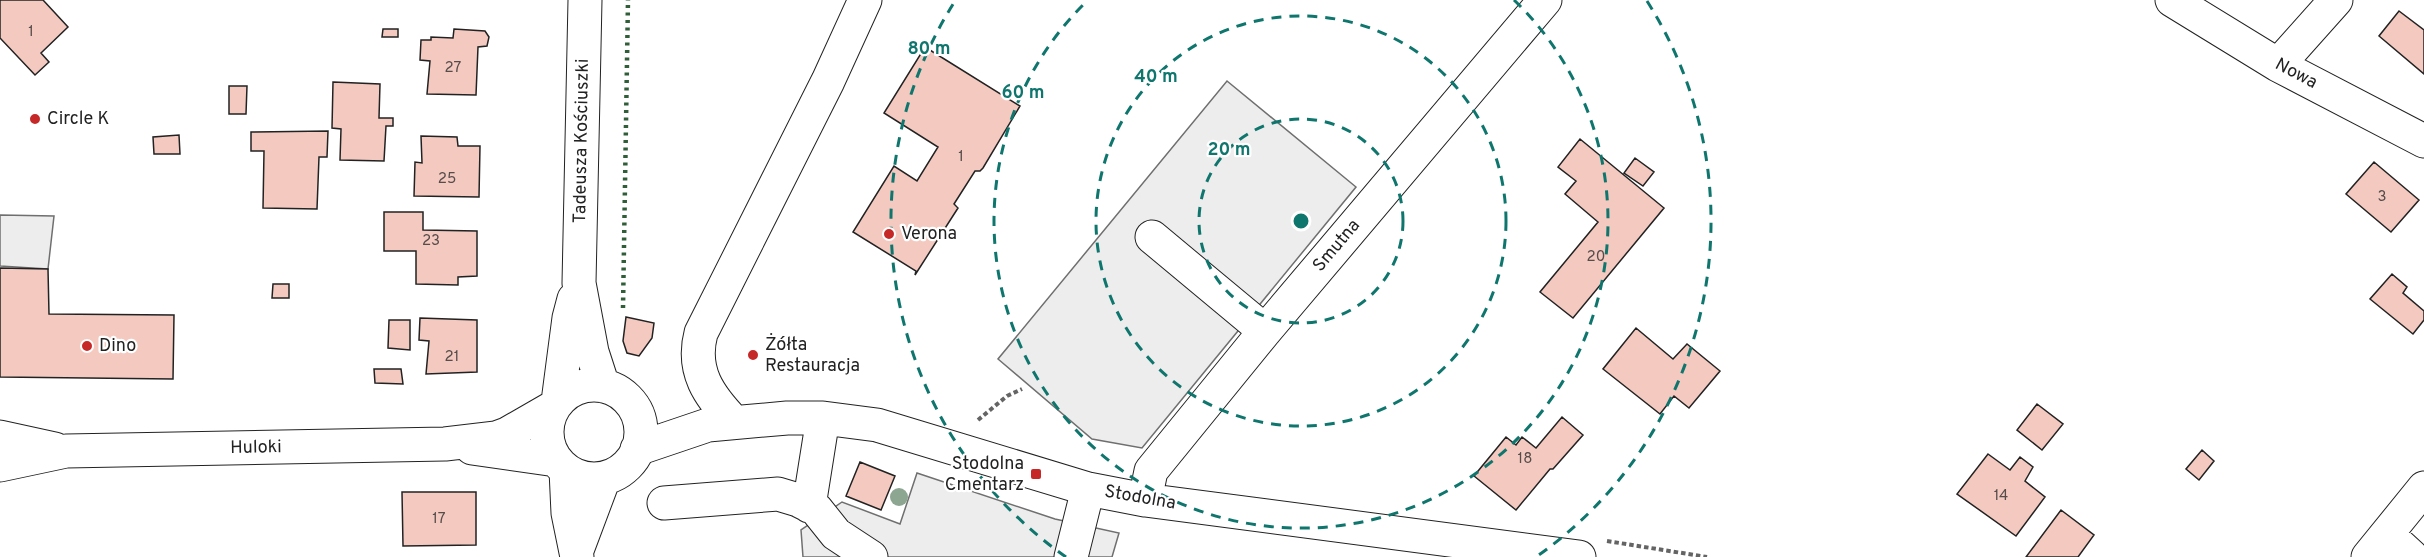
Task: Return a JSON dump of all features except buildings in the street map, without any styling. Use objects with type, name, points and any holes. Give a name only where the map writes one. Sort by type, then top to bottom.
[{"type":"street","name":"Tadeusza Kościuszki","points":[[585,0],[579,283],[590,342],[603,386]]},
{"type":"street","points":[[721,424],[714,401],[705,386],[700,360],[701,333],[828,81],[865,0]]},
{"type":"street","name":"Smutna","points":[[1145,500],[1151,471],[1265,331],[1545,0]]},
{"type":"street","name":"Nowa","points":[[2172,0],[2278,65],[2424,141]]},
{"type":"street","points":[[2278,65],[2336,0]]},
{"type":"street","points":[[1152,237],[1265,331]]},
{"type":"street","name":"Tadeusza Kościuszki","points":[[556,404],[569,318],[579,283]]},
{"type":"street","points":[[603,386],[621,394],[634,408],[640,428],[638,449],[624,468],[604,478],[584,478],[561,465],[551,452],[547,434],[550,415],[556,404],[579,388],[603,386]]},
{"type":"street","name":"Huloki","points":[[0,465],[66,451],[446,444],[496,438],[556,404]]},
{"type":"street","name":"Stodolna","points":[[634,408],[721,424]]},
{"type":"street","name":"Stodolna","points":[[638,449],[721,424],[787,418],[823,418],[877,425],[1088,489],[1145,500],[1579,557]]},
{"type":"street","points":[[809,506],[823,418]]},
{"type":"street","name":"Huloki","points":[[0,437],[66,451]]},
{"type":"street","name":"Huloki","points":[[446,444],[561,465]]},
{"type":"street","points":[[561,465],[577,554]]},
{"type":"street","points":[[577,554],[604,478]]},
{"type":"street","points":[[2412,557],[2377,545],[2424,488]]},
{"type":"street","points":[[1071,557],[1088,489]]},
{"type":"street","points":[[664,503],[778,494],[816,509],[836,534],[871,557]]},
{"type":"path","points":[[975,422],[1007,396],[1022,389]]},
{"type":"shaded area","points":[[1227,81],[1356,187],[1142,448],[1092,439],[998,359]]},
{"type":"shaded area","points":[[0,215],[54,216],[48,269],[0,266]]},
{"type":"shaded area","points":[[917,473],[1055,519],[1119,533],[1112,557],[803,557],[801,530],[842,502],[900,524]]},
{"type":"hedge","points":[[623,308],[628,0]]},
{"type":"place","name":"Circle K","points":[[35,119]]},
{"type":"place","name":"Verona","points":[[889,234]]},
{"type":"place","name":"Dino","points":[[87,346]]},
{"type":"place","name":"Żółta Restauracja","points":[[753,355]]},
{"type":"place","name":"Stodolna Cmentarz","points":[[1036,474]]}]
